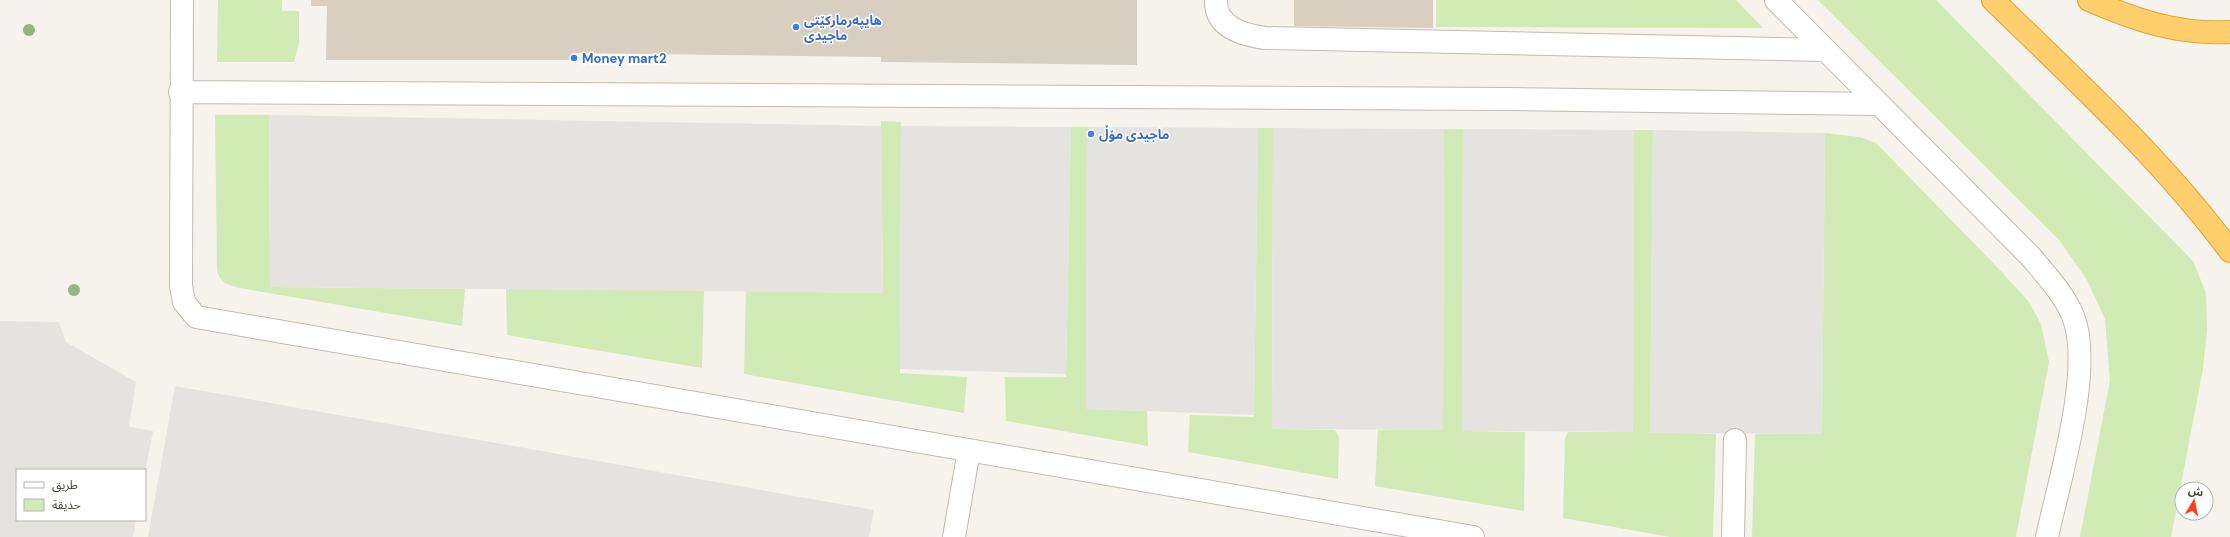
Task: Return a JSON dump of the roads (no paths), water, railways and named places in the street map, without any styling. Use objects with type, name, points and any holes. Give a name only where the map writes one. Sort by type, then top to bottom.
[{"type":"highway","points":[[1993,0],[2079,83],[2180,188],[2230,250]]},
{"type":"highway","points":[[2089,0],[2143,22],[2172,29],[2201,32],[2230,32]]},
{"type":"lane","points":[[182,0],[180,92],[181,286],[184,302],[196,317],[1473,537]]},
{"type":"lane","points":[[1216,0],[1216,8],[1226,26],[1246,36],[1265,38],[1824,50]]},
{"type":"lane","points":[[1776,0],[2031,257],[2053,283],[2073,316],[2080,345],[2078,387],[2047,537]]},
{"type":"lane","points":[[180,92],[1508,99],[1879,104]]},
{"type":"lane","points":[[1733,537],[1735,440]]},
{"type":"lane","points":[[954,537],[969,450]]},
{"type":"place","name":"هایپەرمارکێتی ماجیدی","points":[[796,27]]},
{"type":"place","name":"Money mart2","points":[[574,58]]},
{"type":"place","name":"ماجیدی مۆڵ","points":[[1091,134]]}]
